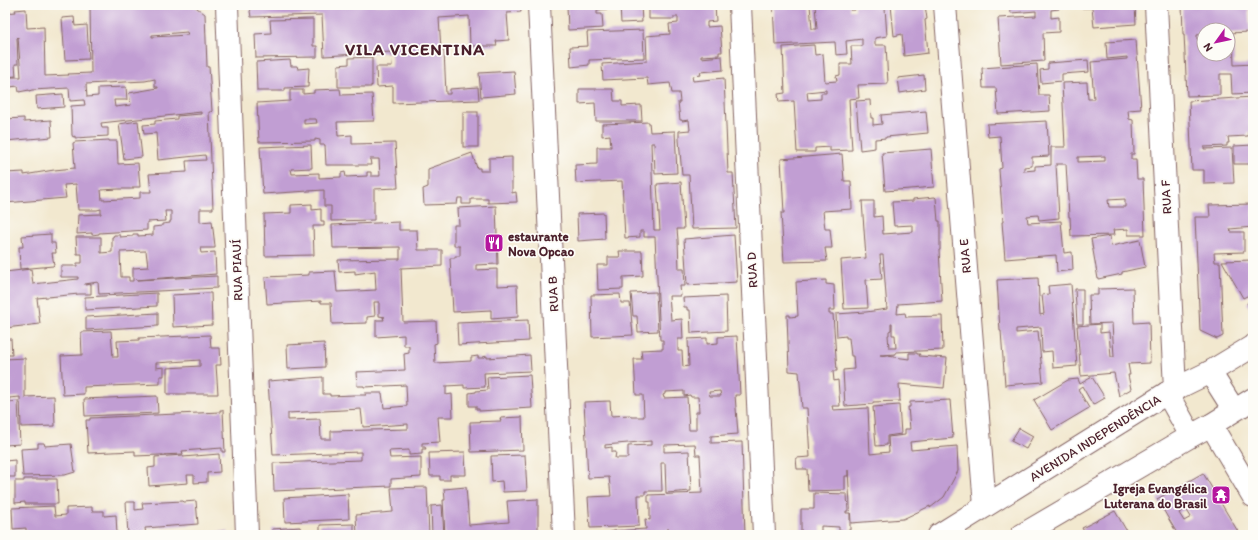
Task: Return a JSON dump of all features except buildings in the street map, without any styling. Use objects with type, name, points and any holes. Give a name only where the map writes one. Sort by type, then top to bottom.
[{"type":"street","name":"RUA PIAUÍ","points":[[227,5],[247,535]]},
{"type":"street","name":"RUA B","points":[[539,5],[564,535]]},
{"type":"street","name":"RUA D","points":[[740,5],[764,535]]},
{"type":"street","name":"RUA E","points":[[945,5],[985,506]]},
{"type":"street","name":"RUA F","points":[[1156,5],[1171,391]]},
{"type":"street","name":"AVENIDA INDEPENDÊNCIA","points":[[939,535],[1171,391],[1210,372],[1253,346]]},
{"type":"street","points":[[1210,372],[1234,410]]},
{"type":"street","points":[[1171,391],[1191,436]]},
{"type":"street","points":[[1022,535],[1253,399]]},
{"type":"street","points":[[1211,425],[1253,496]]},
{"type":"place","name":"estaurante Nova Opcao","points":[[494,243]]},
{"type":"place","name":"Igreja Evangélica Luterana do Brasil","points":[[1221,495]]},
{"type":"district","name":"VILA VICENTINA","points":[[415,49]]}]
